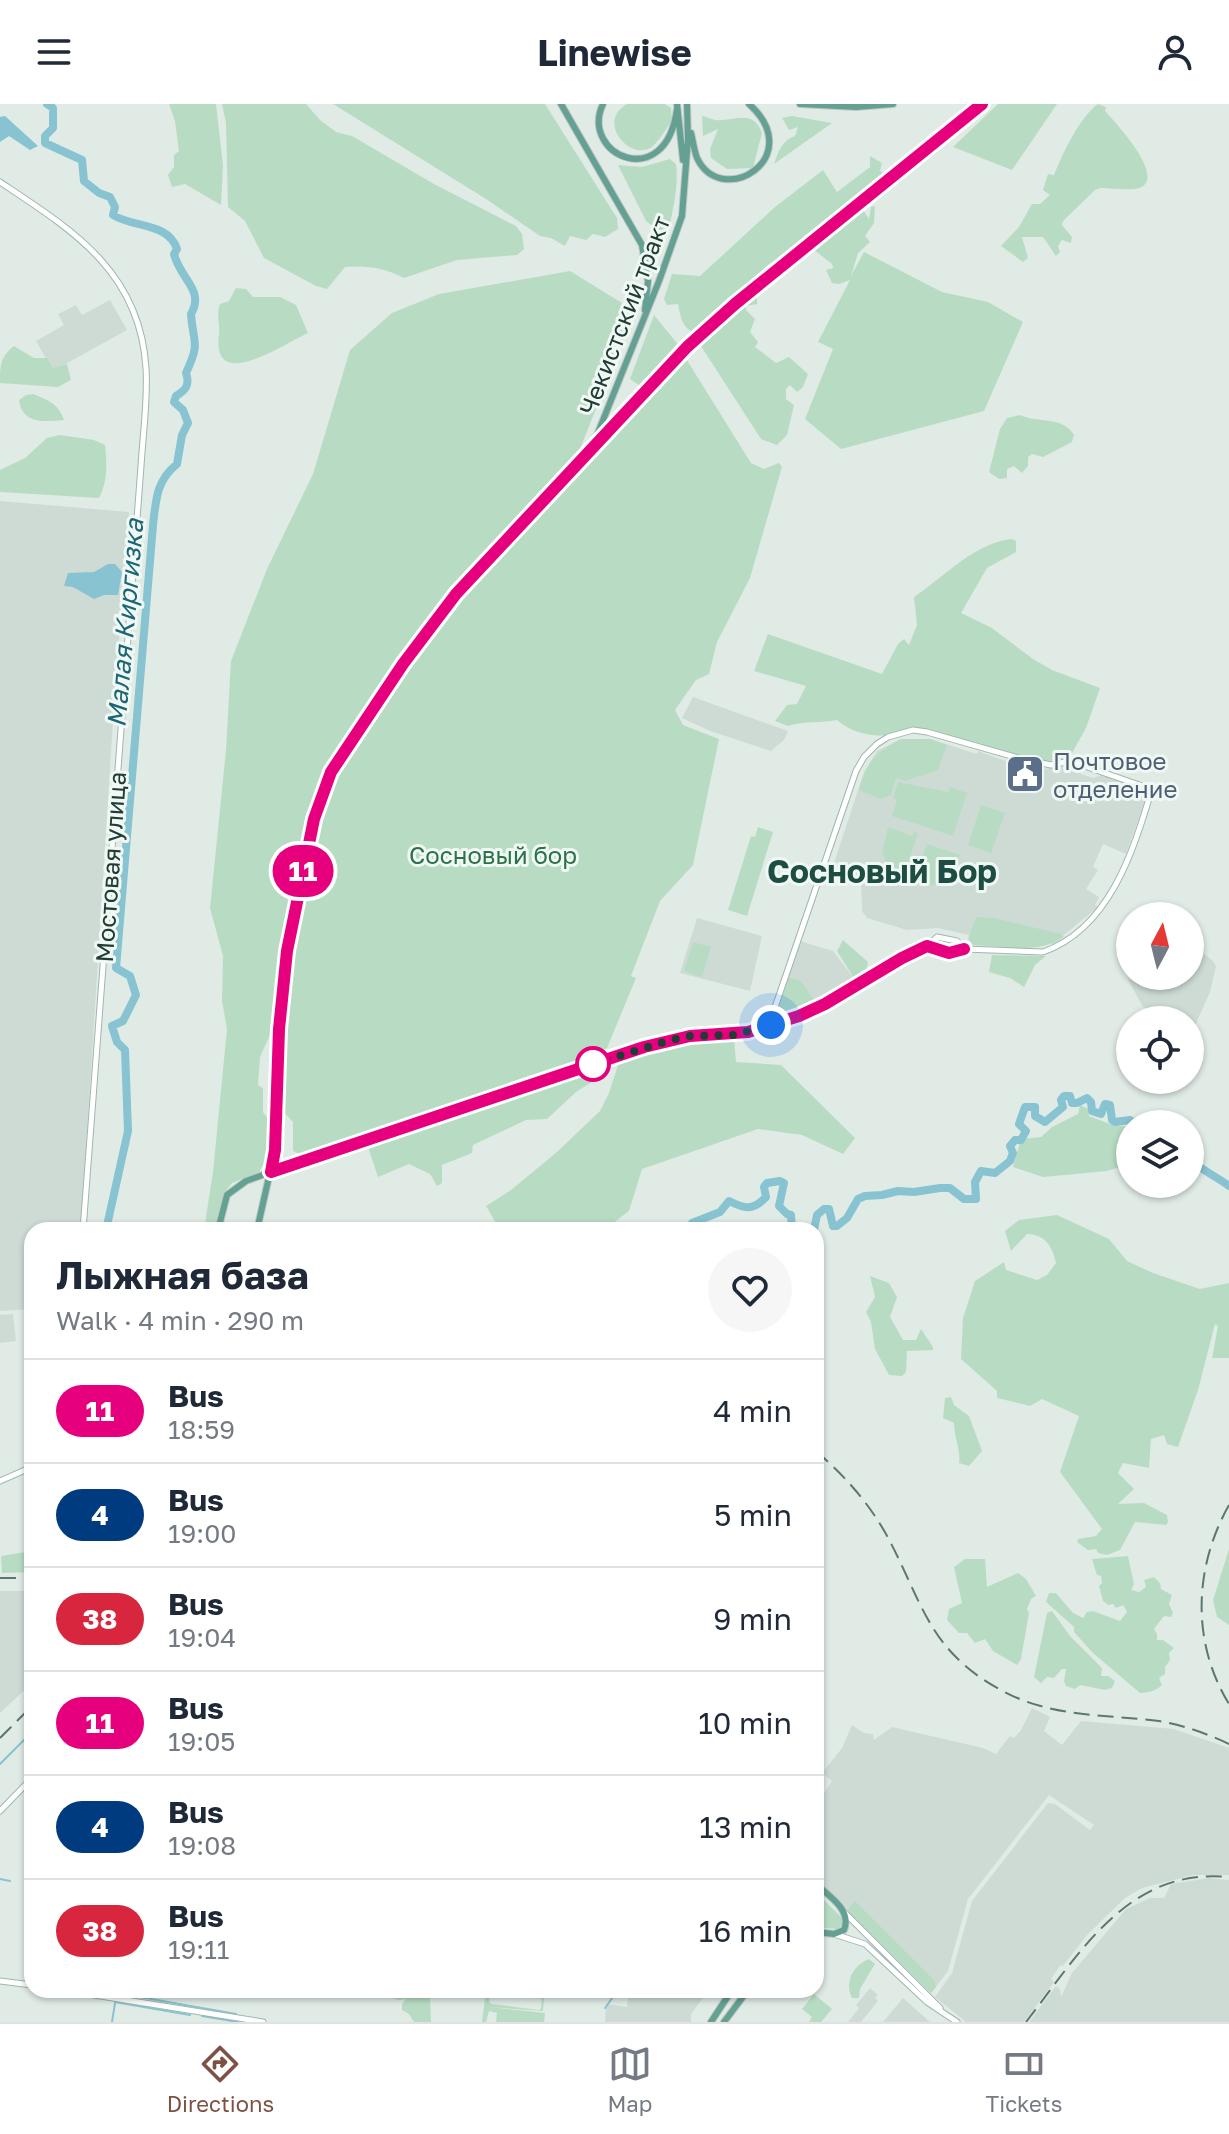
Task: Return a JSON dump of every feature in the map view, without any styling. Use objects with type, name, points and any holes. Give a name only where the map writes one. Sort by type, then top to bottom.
[{"type":"main road","points":[[561,104],[642,245],[648,281],[643,320]]},
{"type":"main road","points":[[603,104],[598,120],[604,142],[616,153],[638,159],[656,154],[665,147],[675,127],[677,106]]},
{"type":"main road","points":[[687,107],[694,148],[702,166],[716,176],[734,179],[758,169],[768,150],[766,124],[749,104]]},
{"type":"main road","points":[[800,104],[830,107],[893,104]]},
{"type":"main road","points":[[577,463],[714,320],[982,104]]},
{"type":"main road","name":"Чекистский тракт","points":[[677,106],[686,187]]},
{"type":"main road","name":"Чекистский тракт","points":[[259,1222],[275,1150],[279,1029],[287,951],[314,819],[331,772],[403,664],[456,594],[577,463],[597,435],[677,236],[686,187],[687,107]]},
{"type":"main road","points":[[220,1222],[227,1195],[246,1181],[271,1172]]},
{"type":"main road","points":[[824,1892],[846,1914],[844,1930],[824,1934]]},
{"type":"main road","points":[[711,2022],[727,1998]]},
{"type":"main road","points":[[724,2022],[742,1998]]},
{"type":"street","name":"Мостовая улица","points":[[0,182],[66,226],[101,259],[132,309],[146,365],[142,453],[84,1222]]},
{"type":"street","points":[[774,1024],[772,1016],[856,771],[877,744],[900,733],[913,730],[927,732],[1051,765],[1070,761],[1145,786],[1151,792],[1108,900],[1093,918],[1054,948],[1043,952],[964,949],[949,953],[927,946]]},
{"type":"street","points":[[271,1172],[644,1047],[690,1036],[734,1035],[774,1024],[825,1004],[927,946],[933,939],[941,937],[957,941],[964,949]]},
{"type":"street","points":[[0,1481],[24,1470]]},
{"type":"street","points":[[0,1811],[24,1786]]},
{"type":"street","points":[[846,1914],[944,2012]]},
{"type":"street","points":[[834,1934],[865,1944],[919,1995],[957,2022]]},
{"type":"street","points":[[0,1981],[24,1984]]},
{"type":"street","points":[[113,1998],[263,2022]]},
{"type":"shaded area","points":[[110,300],[127,330],[53,371],[36,341],[64,325],[58,314],[76,305],[82,315]]},
{"type":"shaded area","points":[[0,501],[129,512],[82,1222],[24,1222],[24,1310],[0,1311]]},
{"type":"shaded area","points":[[693,697],[788,731],[784,740],[771,751],[710,731],[682,718]]},
{"type":"shaded area","points":[[901,739],[930,739],[977,754],[978,751],[1039,773],[1042,769],[1069,765],[1093,778],[1102,775],[1142,789],[1145,801],[1126,854],[1103,844],[1093,867],[1098,870],[1086,889],[1099,897],[1095,905],[1098,907],[1053,944],[995,941],[938,928],[907,930],[867,918],[862,911],[861,878],[833,866],[864,772],[877,751]]},
{"type":"shaded area","points":[[697,918],[762,936],[750,991],[680,973]]},
{"type":"shaded area","points":[[800,941],[833,951],[857,982],[824,1002],[776,1020],[774,1016]]},
{"type":"shaded area","points":[[1204,954],[1216,966],[1204,1006],[1142,1006],[1134,990],[1204,990]]},
{"type":"shaded area","points":[[13,1314],[16,1341],[0,1343],[0,1315]]},
{"type":"shaded area","points":[[0,1591],[24,1591],[24,1690],[0,1713]]},
{"type":"shaded area","points":[[1032,1708],[1050,1717],[1044,1731],[1062,1745],[1081,1721],[1174,1729],[1229,1748],[1229,1875],[1193,1875],[1142,1888],[1125,1898],[1087,1935],[1059,1967],[1051,1979],[1054,1982],[1024,2022],[966,2022],[935,1997],[952,1973],[972,1901],[1048,1803],[1055,1804],[1090,1830],[1094,1825],[1049,1795],[968,1899],[948,1971],[931,1993],[824,1889],[824,1793],[832,1781],[824,1775],[824,1770],[842,1748],[852,1725],[864,1733],[873,1734],[874,1740],[892,1727],[983,1748],[996,1754],[1010,1736],[1014,1738]]},
{"type":"shaded area","points":[[1209,1878],[1229,1880],[1229,2022],[1029,2022],[1056,1986],[1060,1989],[1061,1997],[1072,1973],[1126,1909],[1150,1898],[1164,1898],[1171,1884]]},
{"type":"shaded area","points":[[870,1988],[878,1995],[875,1998],[878,2001],[861,2022],[848,2022],[859,2008],[856,2005]]},
{"type":"shaded area","points":[[628,1998],[703,1998],[691,2014],[691,2022],[605,2022],[606,2004],[627,2007]]},
{"type":"shaded area","points":[[903,1998],[930,2022],[883,2022]]},
{"type":"green space","points":[[169,104],[216,104],[223,165],[221,205],[185,184],[172,187],[168,175],[174,167],[174,155],[179,151]]},
{"type":"green space","points":[[222,104],[306,104],[336,132],[352,136],[434,184],[516,226],[522,234],[524,249],[517,255],[457,260],[404,278],[376,268],[345,267],[327,289],[316,286],[264,258],[245,221],[228,207],[226,123]]},
{"type":"green space","points":[[333,104],[545,104],[617,218],[618,229],[605,237],[593,234],[586,240],[570,236],[565,246],[540,236]]},
{"type":"green space","points":[[627,104],[665,104],[671,108],[672,121],[652,147],[635,149],[620,138],[614,120]]},
{"type":"green space","points":[[998,104],[1057,104],[1012,170],[953,147]]},
{"type":"green space","points":[[1098,104],[1106,107],[1105,111],[1137,150],[1144,162],[1146,182],[1135,189],[1095,190],[1063,221],[1062,225],[1072,237],[1071,243],[1062,240],[1056,256],[1043,237],[1022,237],[1028,258],[1023,262],[1001,246],[1019,227],[1032,204],[1040,204],[1050,195],[1043,190],[1048,174],[1054,175],[1078,127]]},
{"type":"green space","points":[[702,116],[715,120],[748,118],[758,125],[762,133],[753,168],[727,169],[711,158],[710,149],[718,129],[703,136]]},
{"type":"green space","points":[[792,116],[832,123],[774,164],[784,143],[795,136],[798,127],[789,130],[782,118]]},
{"type":"green space","points":[[870,156],[882,163],[880,171],[888,176],[813,234],[805,235],[787,255],[769,264],[693,332],[684,324],[678,304],[667,305],[664,299],[672,274],[700,276],[775,207],[823,170],[837,192],[870,167]]},
{"type":"green space","points":[[670,159],[676,164],[677,172],[674,205],[669,229],[658,230],[646,221],[618,165],[642,167]]},
{"type":"green space","points":[[875,206],[874,223],[865,236],[870,242],[858,253],[851,276],[864,252],[942,292],[988,302],[1023,322],[984,411],[841,449],[805,419],[833,349],[818,342],[850,280],[832,283],[826,270],[833,268],[832,264],[813,249],[863,210],[869,219],[871,207]]},
{"type":"green space","points":[[570,271],[635,311],[580,449],[554,481],[446,593],[326,773],[310,815],[269,1037],[260,1057],[258,1085],[263,1088],[263,1112],[271,1123],[266,1160],[259,1172],[232,1183],[225,1192],[217,1222],[205,1222],[227,1029],[222,1001],[223,956],[210,908],[226,750],[231,661],[267,569],[313,474],[350,350],[392,313],[439,294]]},
{"type":"green space","points":[[236,288],[246,289],[253,297],[280,297],[296,305],[308,333],[252,360],[238,363],[226,361],[220,352],[218,311],[220,304],[229,301]]},
{"type":"green space","points":[[757,297],[757,304],[746,306],[755,319],[750,332],[758,342],[755,347],[776,363],[789,357],[808,374],[803,387],[797,392],[790,385],[786,389],[786,399],[794,405],[787,435],[777,445],[761,439],[699,343]]},
{"type":"green space","points":[[654,315],[680,347],[642,387],[630,379]]},
{"type":"green space","points":[[14,346],[34,358],[47,358],[53,368],[67,364],[71,380],[58,387],[0,383],[2,362]]},
{"type":"green space","name":"Сосновый бор","points":[[685,357],[751,463],[764,469],[779,463],[782,467],[750,578],[717,642],[709,674],[696,680],[675,710],[683,725],[719,739],[693,865],[660,901],[631,976],[636,978],[607,1048],[588,1055],[585,1062],[314,1153],[302,1155],[293,1151],[293,1122],[281,1109],[281,1074],[291,969],[327,803],[337,778],[458,597],[603,450]]},
{"type":"green space","points":[[33,394],[56,406],[64,420],[35,420],[24,414],[19,400]]},
{"type":"green space","points":[[1020,415],[1063,425],[1074,435],[1072,442],[1043,457],[1032,454],[1022,473],[1014,466],[1007,469],[1007,478],[999,479],[989,472],[1000,429],[1007,418]]},
{"type":"green space","points":[[60,435],[94,440],[105,445],[105,479],[99,498],[0,492],[0,470],[25,458],[47,438]]},
{"type":"green space","points":[[1012,539],[1016,541],[1016,552],[987,568],[961,613],[992,628],[1052,670],[1100,688],[1086,728],[1068,760],[1034,760],[931,731],[875,735],[858,732],[837,720],[788,726],[775,721],[787,705],[797,704],[806,686],[754,671],[768,634],[882,674],[898,644],[904,639],[909,645],[917,625],[914,597],[972,554]]},
{"type":"green space","points":[[901,739],[930,739],[947,745],[938,770],[905,781],[896,778],[891,795],[881,799],[859,790],[873,759]]},
{"type":"green space","points":[[898,782],[948,792],[950,787],[967,793],[953,836],[892,816]]},
{"type":"green space","points":[[981,805],[1005,813],[991,853],[968,845]]},
{"type":"green space","points":[[758,827],[773,832],[747,916],[728,910],[751,836],[755,837]]},
{"type":"green space","points":[[888,827],[912,836],[914,832],[918,833],[905,873],[888,867],[882,852]]},
{"type":"green space","points":[[927,844],[960,855],[949,884],[926,885],[927,880],[916,876]]},
{"type":"green space","points":[[976,917],[994,918],[1064,937],[1054,943],[1032,948],[973,945],[968,939]]},
{"type":"green space","points":[[843,940],[868,962],[865,975],[854,978],[837,951]]},
{"type":"green space","points":[[693,942],[711,947],[702,977],[684,971]]},
{"type":"green space","points":[[992,955],[1046,956],[1035,965],[1024,987],[1010,978],[989,972]]},
{"type":"green space","points":[[789,978],[800,980],[815,1001],[798,1013],[775,1017]]},
{"type":"green space","points":[[734,1037],[736,1062],[781,1065],[855,1138],[843,1154],[802,1135],[758,1129],[642,1169],[629,1211],[615,1222],[495,1222],[486,1206],[557,1152],[600,1111],[619,1062],[648,1051],[703,1039]]},
{"type":"green space","points":[[591,1070],[598,1078],[576,1092],[547,1119],[526,1120],[473,1145],[472,1153],[442,1165],[442,1183],[437,1186],[430,1174],[409,1164],[378,1177],[367,1144]]},
{"type":"green space","points":[[1080,1105],[1088,1109],[1089,1116],[1116,1125],[1116,1168],[1043,1177],[1013,1167],[1021,1139],[1041,1137],[1052,1127],[1078,1114]]},
{"type":"green space","points":[[1057,1215],[1109,1239],[1127,1261],[1153,1273],[1200,1289],[1229,1283],[1229,1358],[1212,1358],[1218,1326],[1215,1324],[1198,1390],[1178,1447],[1167,1444],[1164,1435],[1151,1439],[1149,1468],[1123,1463],[1118,1473],[1134,1489],[1118,1504],[1144,1503],[1167,1515],[1168,1522],[1166,1525],[1135,1522],[1120,1550],[1107,1555],[1098,1553],[1096,1549],[1088,1550],[1077,1542],[1078,1539],[1096,1536],[1102,1529],[1060,1472],[1079,1416],[1042,1399],[1030,1406],[997,1398],[997,1391],[961,1359],[963,1318],[975,1281],[1004,1262],[1006,1270],[1037,1280],[1047,1275],[1056,1263],[1047,1242],[1039,1236],[1027,1234],[1011,1251],[1005,1231],[1019,1220]]},
{"type":"green space","points":[[870,1276],[889,1283],[897,1297],[890,1317],[903,1340],[916,1340],[921,1329],[933,1347],[933,1350],[907,1351],[906,1372],[902,1376],[889,1375],[875,1349],[871,1322],[866,1312],[875,1297]]},
{"type":"green space","points":[[951,1397],[954,1405],[969,1416],[982,1451],[969,1466],[959,1463],[954,1423],[943,1418],[945,1398]]},
{"type":"green space","points":[[1229,1549],[1229,1625],[1217,1617],[1213,1600]]},
{"type":"green space","points":[[24,1552],[24,1572],[2,1573],[1,1556]]},
{"type":"green space","points":[[1128,1556],[1134,1584],[1131,1590],[1139,1592],[1146,1587],[1144,1580],[1154,1577],[1161,1589],[1172,1595],[1169,1604],[1173,1613],[1171,1617],[1164,1616],[1154,1629],[1157,1640],[1163,1640],[1174,1648],[1169,1653],[1165,1674],[1159,1678],[1162,1685],[1140,1693],[1093,1653],[1074,1632],[1074,1627],[1046,1602],[1049,1593],[1056,1593],[1073,1613],[1083,1618],[1087,1612],[1093,1611],[1120,1621],[1127,1612],[1123,1605],[1116,1608],[1103,1601],[1099,1586],[1101,1576],[1097,1575],[1092,1559]]},
{"type":"green space","points":[[965,1559],[985,1559],[987,1587],[1018,1573],[1026,1579],[1036,1596],[1031,1599],[1027,1609],[1029,1613],[1021,1659],[1017,1665],[993,1651],[985,1639],[975,1643],[967,1633],[959,1633],[947,1620],[949,1609],[962,1603],[954,1567]]},
{"type":"green space","points":[[1052,1611],[1070,1636],[1102,1668],[1101,1676],[1115,1681],[1112,1688],[1105,1690],[1080,1685],[1075,1689],[1066,1686],[1066,1669],[1041,1683],[1034,1677],[1047,1613]]},
{"type":"green space","points":[[824,1900],[843,1919],[837,1929],[824,1928]]},
{"type":"green space","points":[[855,1901],[934,1980],[936,1987],[931,1993],[847,1910]]},
{"type":"green space","points":[[869,1959],[875,1964],[860,1989],[859,1998],[852,1998],[849,1986],[852,1975],[858,1965]]},
{"type":"green space","points":[[393,1998],[430,1998],[431,2022],[414,2022],[402,2010],[406,1999]]},
{"type":"green space","points":[[485,1998],[490,1998],[492,2004],[538,2010],[541,2009],[542,1999],[538,1998],[544,1998],[543,2011],[489,2007],[545,2013],[544,2022],[496,2022],[497,2013],[489,2011],[486,2022],[482,2022]]},
{"type":"green space","points":[[811,1998],[819,1998],[832,2009],[821,2022],[809,2022],[812,2017],[802,2009]]},
{"type":"water","points":[[5,116],[38,146],[30,150],[9,136],[0,142],[0,117]]},
{"type":"water","points":[[108,564],[115,564],[122,572],[118,595],[94,599],[73,587],[64,586],[68,573],[94,572]]},
{"type":"waterway","name":"Малая Киргизка","points":[[47,104],[53,108],[53,128],[45,136],[45,143],[82,160],[84,181],[110,197],[115,207],[113,215],[158,230],[172,240],[177,249],[174,254],[177,263],[195,298],[191,314],[195,348],[186,373],[186,387],[174,402],[183,410],[188,423],[182,435],[177,464],[165,477],[158,492],[153,525],[116,968],[130,976],[136,995],[123,1021],[112,1026],[117,1042],[125,1050],[128,1131],[108,1222]]},
{"type":"waterway","name":"Малая Киргизка","points":[[816,1222],[817,1215],[829,1209],[833,1226],[837,1226],[847,1218],[858,1199],[898,1191],[950,1188],[964,1199],[976,1199],[975,1182],[981,1171],[995,1173],[1010,1161],[1013,1153],[1010,1146],[1015,1140],[1021,1140],[1026,1131],[1019,1124],[1025,1107],[1035,1107],[1035,1116],[1045,1122],[1063,1107],[1061,1100],[1064,1096],[1070,1096],[1072,1103],[1087,1098],[1092,1111],[1101,1114],[1105,1104],[1110,1105],[1112,1120],[1116,1122]]},
{"type":"waterway","name":"Малая Киргизка","points":[[1204,1170],[1229,1186]]},
{"type":"waterway","name":"Малая Киргизка","points":[[695,1222],[720,1212],[729,1201],[753,1207],[766,1197],[764,1187],[767,1183],[780,1181],[784,1183],[779,1206],[791,1215],[791,1222]]},
{"type":"waterway","points":[[0,1764],[24,1740]]},
{"type":"waterway","points":[[0,1879],[10,1881]]},
{"type":"waterway","points":[[145,1998],[236,2014]]},
{"type":"waterway","points":[[605,2008],[612,1998]]},
{"type":"waterway","points":[[115,2002],[190,2015]]},
{"type":"waterway","points":[[112,2022],[115,2003]]},
{"type":"waterway","points":[[202,2016],[238,2022]]},
{"type":"railway","points":[[824,1458],[846,1479],[871,1511],[941,1640],[975,1674],[999,1689],[1038,1705],[1078,1713],[1168,1723],[1229,1744]]},
{"type":"railway","points":[[1229,1505],[1209,1554],[1202,1604],[1208,1655],[1229,1704]]},
{"type":"railway","points":[[0,1578],[24,1578]]},
{"type":"railway","points":[[0,1738],[24,1714]]},
{"type":"railway","points":[[1026,2022],[1087,1943],[1135,1900],[1162,1886],[1193,1878],[1229,1877]]},
{"type":"bus line","name":"11","points":[[964,949],[949,953],[927,946],[799,1016],[734,1035],[690,1036],[644,1047],[271,1172],[275,1150],[279,1029],[287,951],[314,819],[331,772],[403,664],[456,594],[687,347],[714,320],[982,104]]},
{"type":"place","name":"Почтовое отделение","points":[[1025,774]]},
{"type":"district","name":"Сосновый Бор","points":[[882,871]]},
{"type":"route","points":[[593,1064],[667,1041],[690,1036],[734,1035],[771,1025]]}]
